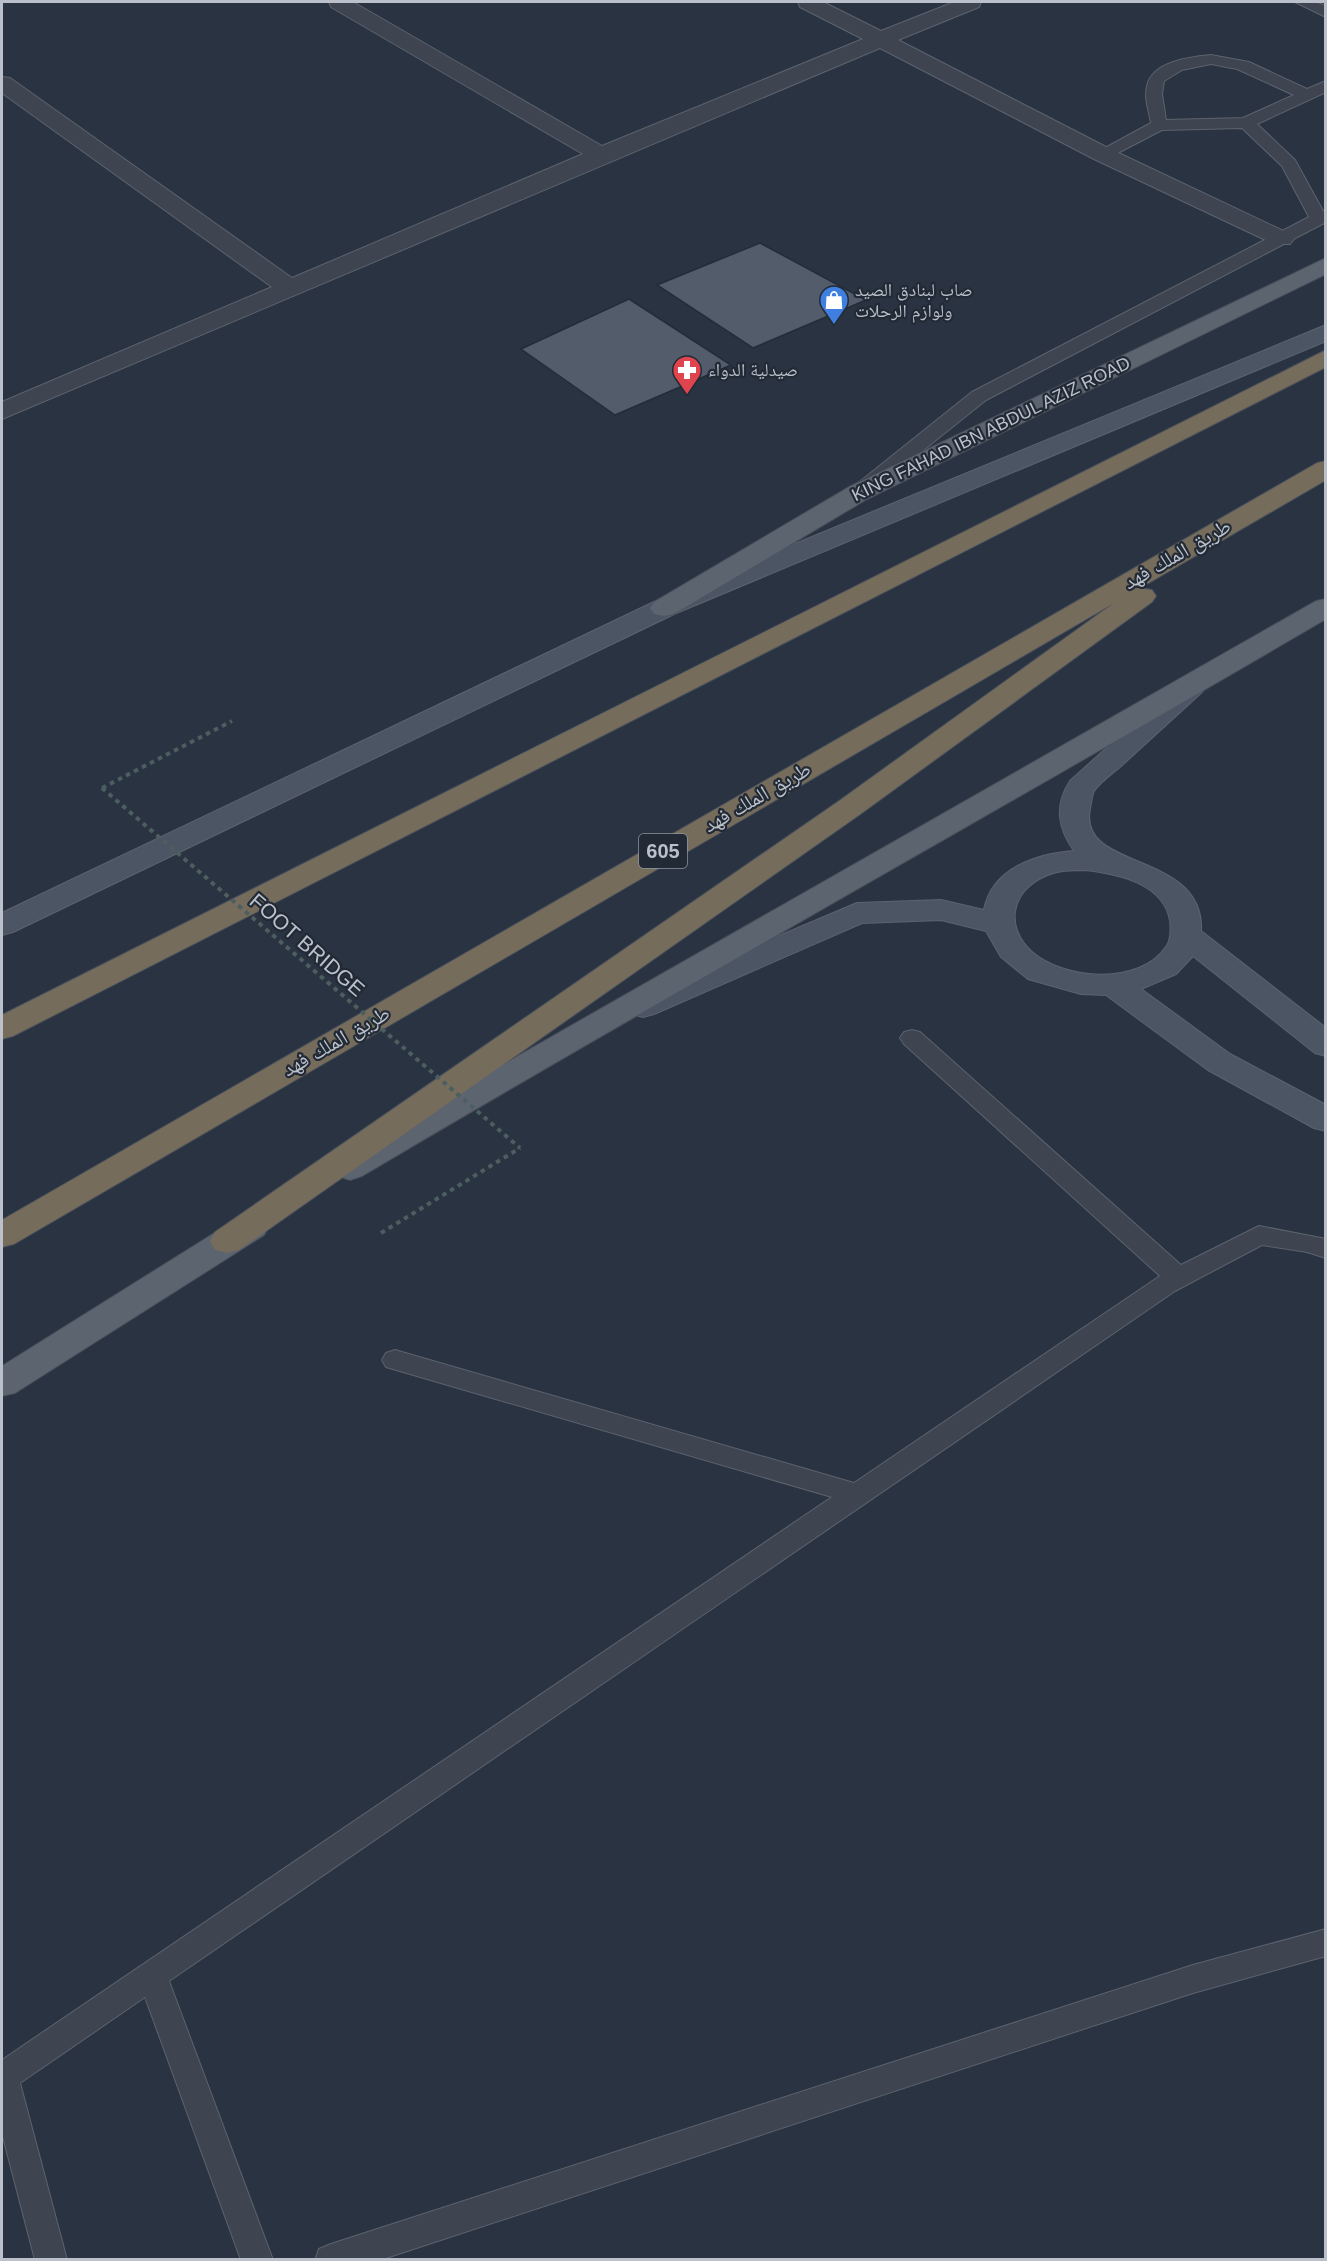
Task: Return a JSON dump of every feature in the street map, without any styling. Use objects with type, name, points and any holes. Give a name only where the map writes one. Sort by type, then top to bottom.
[{"type":"highway","points":[[2,1028],[1326,357]]},
{"type":"highway","name":"طريق الملك فهد","points":[[2,1235],[1326,469]]},
{"type":"highway","points":[[227,1241],[849,808],[1287,490]]},
{"type":"main road","name":"KING FAHAD IBN ABDUL AZIZ ROAD","points":[[664,608],[858,493],[1326,265]]},
{"type":"main road","points":[[2,1383],[227,1241],[562,1042],[1192,686],[1326,607]]},
{"type":"street","points":[[339,2],[601,155]]},
{"type":"street","points":[[808,2],[1102,153],[1282,239]]},
{"type":"street","points":[[2,411],[288,287],[971,2]]},
{"type":"street","points":[[2,82],[288,287]]},
{"type":"street","points":[[2,925],[664,608],[1326,332]]},
{"type":"street","points":[[1109,862],[1084,844],[1073,820],[1080,788],[1192,686]]},
{"type":"street","points":[[1086,860],[1109,862],[1151,877],[1178,901],[1185,915],[1186,934],[1180,952],[1163,968],[1141,978],[1113,984],[1081,983],[1050,976],[1024,962],[1007,944],[998,924],[999,904],[1010,886],[1029,872],[1056,862],[1086,860]]},
{"type":"street","points":[[2,912],[53,899]]},
{"type":"street","points":[[562,1042],[857,914],[896,910],[941,910],[998,924]]},
{"type":"street","points":[[1186,934],[1326,1045]]},
{"type":"street","points":[[1113,984],[1219,1062],[1326,1120]]},
{"type":"lane","points":[[1303,2],[1326,12]]},
{"type":"lane","points":[[1159,126],[1154,85],[1161,74],[1205,58],[1236,61],[1306,94]]},
{"type":"lane","points":[[1102,153],[1159,126],[1246,123],[1326,86]]},
{"type":"lane","points":[[858,493],[979,396],[1322,217],[1289,164],[1246,123]]},
{"type":"lane","points":[[912,1038],[1179,1278]]},
{"type":"lane","points":[[51,2259],[2,2076],[1166,1284],[1259,1235],[1310,1243],[1326,1249]]},
{"type":"lane","points":[[395,1360],[857,1494]]},
{"type":"lane","points":[[331,2259],[1194,1979],[1326,1941]]},
{"type":"lane","points":[[152,1975],[257,2259]]},
{"type":"path","name":"FOOT BRIDGE","points":[[232,721],[102,788],[520,1148],[381,1233]]},
{"type":"building","points":[[760,243],[866,300],[753,348],[657,285]]},
{"type":"building","points":[[629,299],[731,365],[615,415],[521,349]]},
{"type":"place","name":"صاب لبنادق الصيد ولوازم الرحلات","points":[[834,326]]},
{"type":"place","name":"صيدلية الدواء","points":[[687,396]]}]
